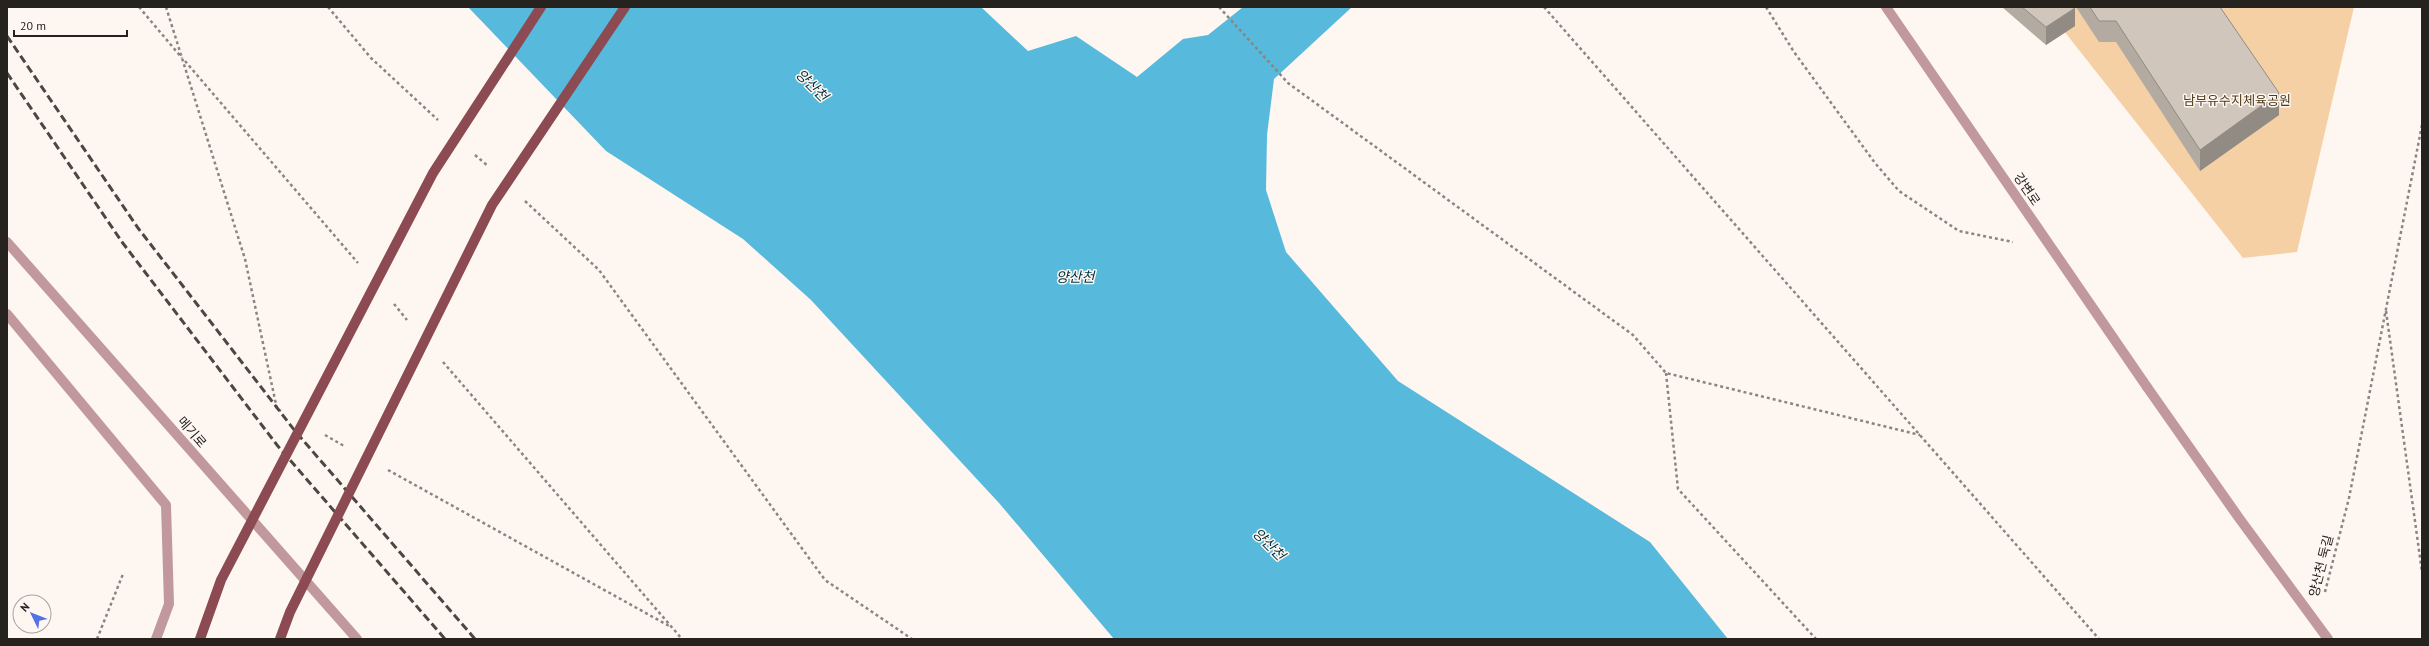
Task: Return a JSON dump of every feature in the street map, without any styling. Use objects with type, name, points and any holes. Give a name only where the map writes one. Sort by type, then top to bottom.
[{"type":"main road","points":[[200,639],[222,580],[433,173],[541,7]]},
{"type":"main road","points":[[280,639],[290,612],[492,205],[625,7]]},
{"type":"street","name":"강변로","points":[[1886,7],[2147,387],[2239,518],[2328,639]]},
{"type":"street","name":"메기로","points":[[7,242],[356,639]]},
{"type":"street","points":[[7,314],[166,505],[169,604],[156,639]]},
{"type":"path","points":[[328,7],[371,58],[441,123]]},
{"type":"path","points":[[1544,7],[2099,639]]},
{"type":"path","points":[[1766,7],[1798,57],[1875,163],[1899,191],[1959,231],[2013,242]]},
{"type":"path","points":[[1219,8],[1288,83],[1633,335],[1666,373],[1678,488],[1816,639]]},
{"type":"path","name":"양산천 둑길","points":[[2324,594],[2349,498],[2422,125]]},
{"type":"path","points":[[471,150],[494,172]]},
{"type":"path","points":[[523,200],[599,270],[825,580],[912,639]]},
{"type":"path","points":[[2386,309],[2422,572]]},
{"type":"path","points":[[1666,373],[1920,435]]},
{"type":"path","points":[[97,639],[123,574]]},
{"type":"green space","name":"남부유수지체육공원","points":[[2045,7],[2354,7],[2297,252],[2243,258]]},
{"type":"water","name":"양산천","points":[[468,7],[981,7],[1028,51],[1076,36],[1137,77],[1183,39],[1208,35],[1243,7],[1352,7],[1274,79],[1267,135],[1266,190],[1286,252],[1398,381],[1650,542],[1728,639],[1114,639],[999,503],[811,300],[743,239],[606,151]]},
{"type":"building","points":[[2022,7],[2074,7],[2075,8],[2046,27]]},
{"type":"building","points":[[2090,7],[2220,7],[2279,93],[2200,150],[2116,21],[2099,21]]},
{"type":"railway","points":[[7,36],[138,228],[295,431],[475,639]]},
{"type":"railway","points":[[7,73],[122,242],[277,445],[445,639]]}]
